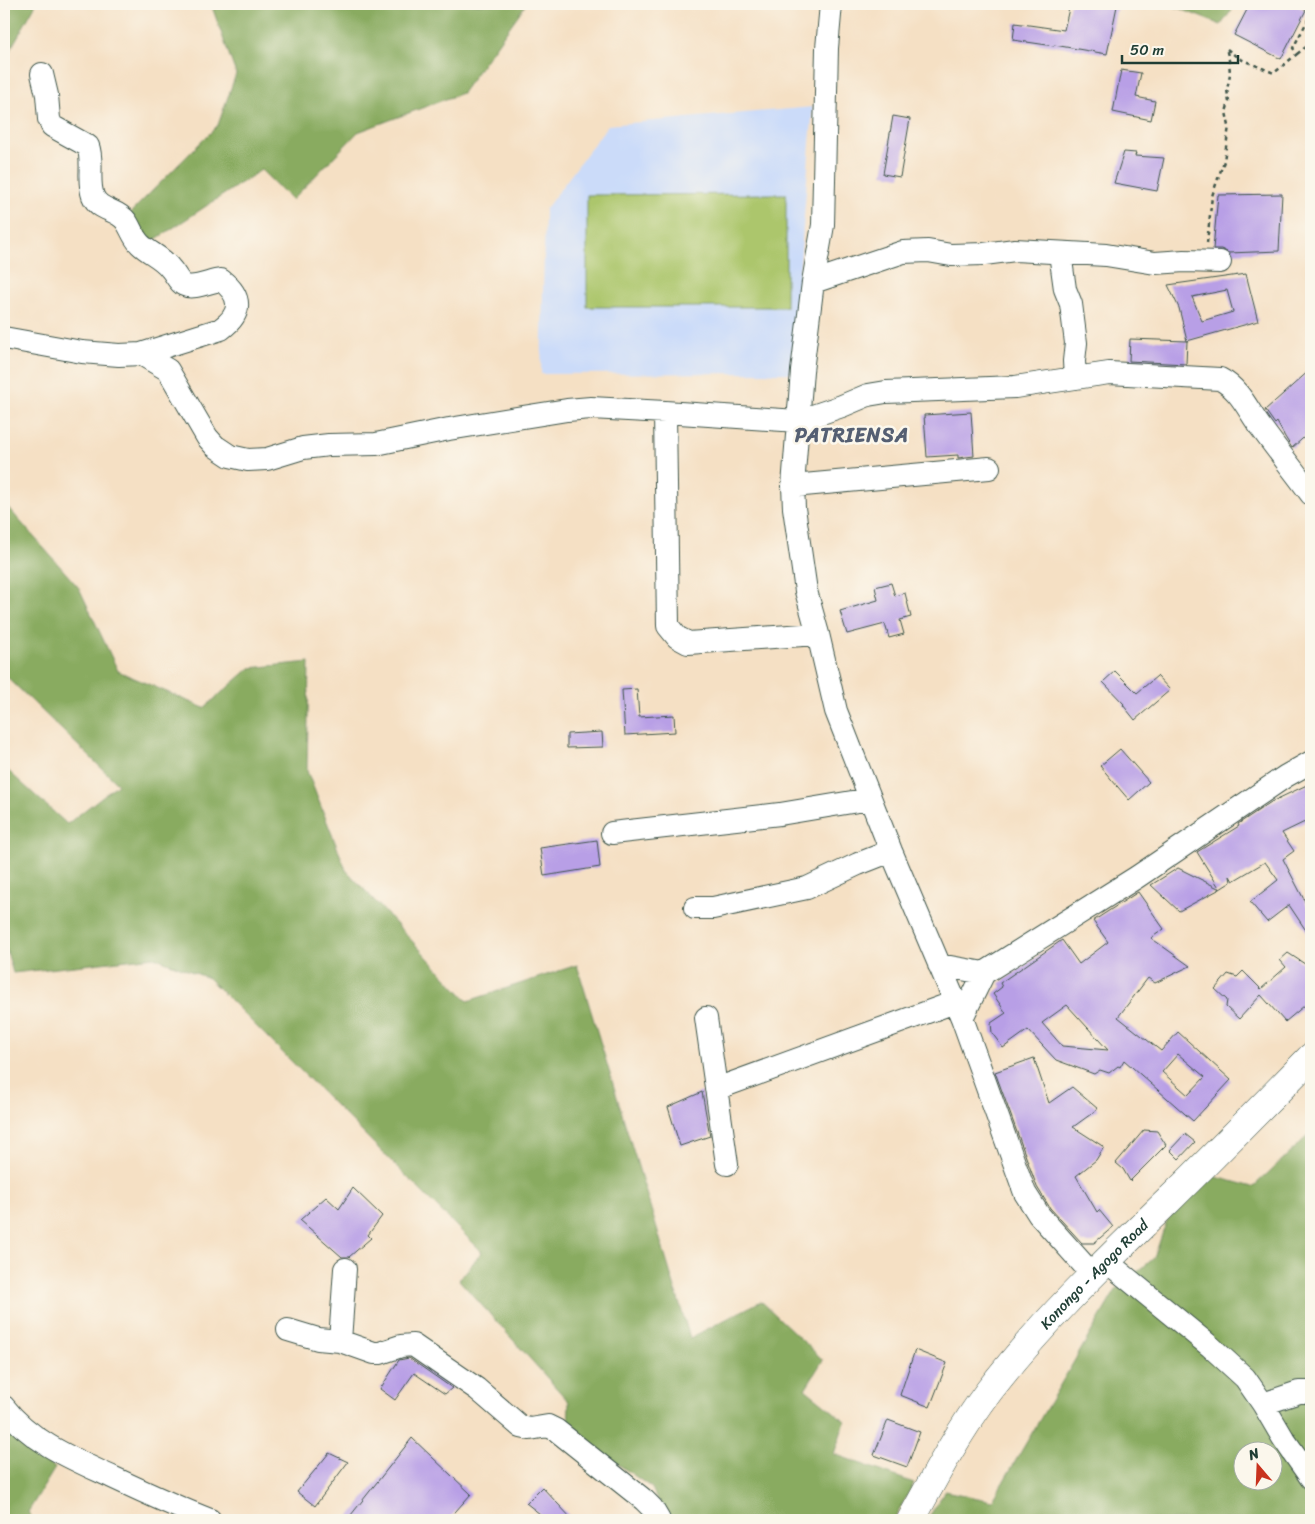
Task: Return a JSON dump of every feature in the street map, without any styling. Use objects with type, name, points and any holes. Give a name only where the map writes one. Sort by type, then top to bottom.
[{"type":"main road","name":"Konongo - Agogo Road","points":[[911,1520],[943,1460],[989,1392],[1034,1337],[1099,1268],[1311,1057]]},
{"type":"street","points":[[832,4],[827,48],[823,225],[813,282],[793,486],[794,508],[806,591],[836,711],[891,851],[959,1010],[1025,1193],[1039,1215],[1099,1268],[1212,1347],[1245,1378],[1263,1404],[1282,1438],[1311,1478]]},
{"type":"street","points":[[4,338],[82,352],[119,355],[141,354],[221,329],[230,323],[238,306],[236,296],[230,286],[221,280],[211,281],[194,288],[182,284],[165,262],[138,242],[126,220],[120,215],[104,208],[95,200],[91,187],[88,146],[52,126],[49,119],[47,95],[42,74]]},
{"type":"street","points":[[813,282],[903,252],[928,251],[951,255],[984,254],[1015,250],[1106,255],[1154,264],[1212,261]]},
{"type":"street","points":[[1060,252],[1065,289],[1071,304],[1076,343],[1074,361],[1076,378]]},
{"type":"street","points":[[141,354],[168,370],[207,437],[215,446],[230,456],[248,460],[267,459],[302,448],[330,444],[376,444],[449,429],[567,410],[591,408],[798,421],[868,395],[886,392],[1015,387],[1109,374],[1220,379],[1239,393],[1260,427],[1311,494]]},
{"type":"street","points":[[665,412],[668,626],[677,637],[688,643],[818,634]]},
{"type":"street","points":[[793,486],[989,468]]},
{"type":"street","points":[[716,1089],[959,1010],[984,973],[1137,877],[1286,776],[1311,762]]},
{"type":"street","points":[[612,833],[780,814],[870,799]]},
{"type":"street","points":[[696,908],[713,908],[807,888],[891,851]]},
{"type":"street","points":[[939,965],[984,973]]},
{"type":"street","points":[[706,1018],[727,1164]]},
{"type":"street","points":[[340,1341],[345,1270]]},
{"type":"street","points":[[288,1330],[318,1339],[340,1341],[374,1353],[380,1353],[401,1346],[414,1345],[477,1390],[521,1427],[530,1429],[548,1426],[552,1428],[644,1500],[652,1508],[659,1520]]},
{"type":"street","points":[[1263,1404],[1299,1392],[1311,1392]]},
{"type":"street","points":[[4,1407],[39,1440],[61,1453],[177,1508],[210,1520]]},
{"type":"path","points":[[1297,54],[1294,48],[1311,14]]},
{"type":"path","points":[[1212,261],[1212,196],[1224,161],[1229,126],[1226,112],[1229,102],[1227,90],[1229,60],[1226,48],[1238,58],[1274,73],[1306,47],[1311,40]]},
{"type":"shaded area","points":[[813,107],[791,373],[541,374],[545,210],[608,125]]},
{"type":"green space","points":[[4,4],[36,4],[4,61]]},
{"type":"green space","points":[[211,4],[526,4],[462,93],[358,132],[292,200],[261,170],[150,243],[129,214],[218,125],[236,74]]},
{"type":"green space","points":[[1168,4],[1236,4],[1221,25]]},
{"type":"green space","points":[[786,194],[786,307],[587,307],[587,195]]},
{"type":"green space","points":[[4,503],[79,588],[118,671],[204,708],[250,668],[309,662],[307,771],[346,870],[468,1001],[577,965],[690,1338],[761,1301],[823,1360],[805,1389],[845,1421],[834,1454],[914,1483],[894,1520],[666,1520],[652,1488],[568,1429],[569,1402],[459,1280],[482,1252],[208,978],[154,957],[13,973],[4,941],[4,767],[67,824],[118,784],[4,674]]},
{"type":"green space","points":[[1311,1133],[1311,1520],[927,1520],[945,1491],[992,1501],[1116,1290],[1154,1258],[1167,1220],[1209,1175],[1253,1187]]},
{"type":"green space","points":[[4,1421],[55,1468],[28,1512],[33,1520],[4,1520]]},
{"type":"building","points":[[1070,4],[1109,4],[1117,6],[1107,54],[1013,40],[1015,23],[1064,30]]},
{"type":"building","points":[[1250,4],[1293,4],[1306,10],[1281,59],[1234,35]]},
{"type":"building","points":[[1121,70],[1141,73],[1136,97],[1155,101],[1151,120],[1113,112]]},
{"type":"building","points":[[893,116],[910,119],[900,177],[883,174]]},
{"type":"building","points":[[1124,152],[1136,153],[1135,156],[1164,158],[1157,191],[1114,183]]},
{"type":"building","points":[[1282,194],[1279,251],[1229,253],[1221,249],[1213,249],[1218,195]]},
{"type":"building","points":[[1246,274],[1258,321],[1187,341],[1179,308],[1168,285]],"holes":[[[1227,290],[1233,312],[1202,321],[1192,297]]]},
{"type":"building","points":[[1130,339],[1187,341],[1186,364],[1129,361]]},
{"type":"building","points":[[1311,369],[1311,431],[1292,448],[1277,422],[1275,424],[1265,410]]},
{"type":"building","points":[[971,412],[974,456],[958,458],[958,455],[927,457],[924,415]]},
{"type":"building","points":[[891,583],[895,596],[905,593],[911,617],[900,620],[904,634],[889,638],[885,624],[847,634],[840,611],[878,600],[875,587]]},
{"type":"building","points":[[1115,671],[1137,693],[1157,676],[1170,690],[1135,720],[1124,704],[1103,682]]},
{"type":"building","points":[[637,689],[639,717],[674,715],[675,732],[625,735],[622,690]]},
{"type":"building","points":[[602,732],[603,747],[567,748],[567,734]]},
{"type":"building","points":[[1120,749],[1149,782],[1129,800],[1100,766]]},
{"type":"building","points":[[1311,783],[1311,819],[1282,833],[1294,851],[1283,859],[1311,913],[1311,938],[1289,905],[1267,922],[1250,902],[1278,880],[1265,862],[1233,881],[1230,876],[1231,882],[1220,889],[1197,852],[1239,826],[1238,824],[1271,802]]},
{"type":"building","points":[[597,840],[600,867],[544,876],[540,848]]},
{"type":"building","points":[[1178,868],[1220,889],[1179,911],[1151,885]]},
{"type":"building","points":[[1138,892],[1164,929],[1151,938],[1190,966],[1155,983],[1148,978],[1118,1017],[1161,1051],[1178,1032],[1231,1080],[1193,1121],[1124,1060],[1120,1067],[1118,1066],[1109,1073],[1100,1070],[1094,1074],[1056,1060],[1028,1030],[1003,1048],[992,1033],[991,1023],[1006,1013],[993,994],[1002,987],[1000,983],[1062,940],[1079,964],[1108,942],[1093,921]],"holes":[[[1067,1005],[1108,1050],[1062,1046],[1042,1023]],[[1178,1054],[1205,1077],[1188,1095],[1162,1072]]]},
{"type":"building","points":[[1288,953],[1311,968],[1311,1000],[1285,1022],[1261,995],[1239,1019],[1226,1007],[1227,1000],[1215,989],[1228,974],[1237,977],[1243,971],[1261,989],[1286,967],[1280,960]]},
{"type":"building","points":[[1034,1058],[1049,1103],[1072,1087],[1098,1109],[1073,1127],[1104,1147],[1096,1160],[1076,1176],[1097,1212],[1099,1210],[1113,1227],[1094,1243],[1082,1243],[1050,1208],[1037,1187],[995,1072]]},
{"type":"building","points":[[702,1092],[710,1136],[680,1146],[668,1107]]},
{"type":"building","points":[[1144,1130],[1157,1131],[1166,1145],[1130,1181],[1123,1169],[1116,1163]]},
{"type":"building","points":[[1185,1134],[1195,1142],[1179,1159],[1170,1150]]},
{"type":"building","points":[[353,1188],[382,1216],[368,1235],[371,1238],[349,1257],[342,1257],[300,1220],[326,1197],[339,1209]]},
{"type":"building","points":[[915,1350],[947,1363],[930,1407],[900,1395]]},
{"type":"building","points":[[409,1358],[452,1388],[445,1394],[414,1373],[395,1400],[380,1389],[399,1360]]},
{"type":"building","points":[[888,1420],[920,1432],[907,1467],[874,1455]]},
{"type":"building","points":[[412,1438],[471,1494],[448,1520],[347,1520]]},
{"type":"building","points":[[329,1453],[348,1462],[315,1506],[297,1492]]},
{"type":"building","points":[[542,1487],[573,1520],[535,1520],[540,1514],[526,1503]]},
{"type":"district","name":"PATRIENSA","points":[[852,435]]}]
